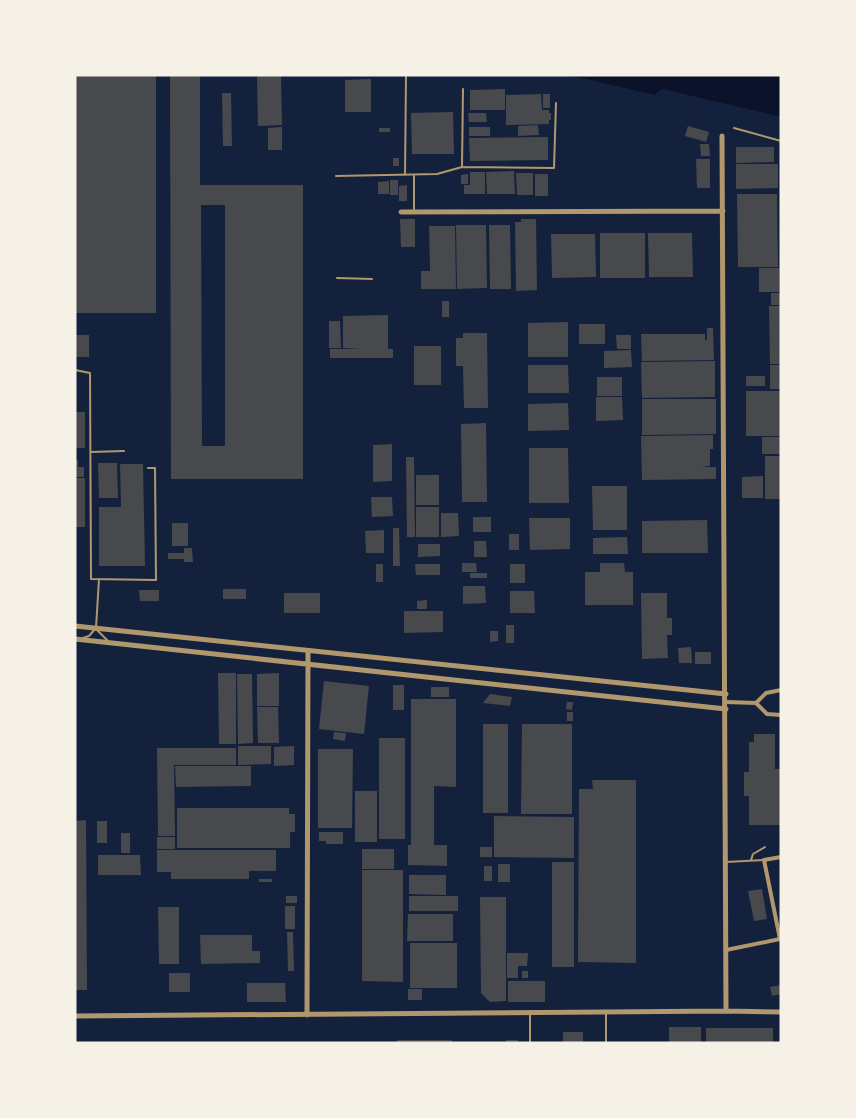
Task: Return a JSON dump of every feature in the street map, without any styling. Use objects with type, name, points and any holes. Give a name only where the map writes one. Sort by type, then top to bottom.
[{"type":"street","points":[[722,136],[726,1011]]},
{"type":"street","points":[[401,212],[723,211]]},
{"type":"street","points":[[75,626],[726,694]]},
{"type":"street","points":[[76,639],[307,666],[468,680],[726,709]]},
{"type":"street","points":[[307,1015],[308,651]]},
{"type":"street","points":[[756,703],[766,693],[781,690]]},
{"type":"street","points":[[726,702],[756,703],[767,714],[781,716]]},
{"type":"street","points":[[726,950],[780,939],[764,860],[781,856]]},
{"type":"street","points":[[75,1016],[781,1012]]},
{"type":"lane","points":[[405,175],[406,75]]},
{"type":"lane","points":[[462,167],[463,89]]},
{"type":"lane","points":[[336,176],[437,174],[462,167],[554,168],[556,103]]},
{"type":"lane","points":[[734,128],[781,141]]},
{"type":"lane","points":[[414,175],[414,212]]},
{"type":"lane","points":[[337,278],[372,279]]},
{"type":"lane","points":[[75,370],[90,373],[91,579],[156,580],[155,468],[148,468]]},
{"type":"lane","points":[[91,452],[124,451]]},
{"type":"lane","points":[[76,639],[89,636],[96,628],[99,579]]},
{"type":"lane","points":[[96,628],[104,639],[113,644]]},
{"type":"lane","points":[[751,860],[753,854],[765,847]]},
{"type":"lane","points":[[726,862],[764,860]]},
{"type":"lane","points":[[606,1012],[606,1043]]},
{"type":"lane","points":[[530,1013],[530,1043]]},
{"type":"water","points":[[568,75],[781,75],[781,117],[662,89],[655,95]]},
{"type":"pier","points":[[662,89],[781,117],[781,120],[663,92],[656,98],[655,95]]},
{"type":"building","points":[[75,75],[156,75],[156,313],[75,313]]},
{"type":"building","points":[[170,75],[200,75],[200,185],[303,185],[303,479],[171,479]],"holes":[[[201,205],[225,205],[225,446],[202,446]]]},
{"type":"building","points":[[257,75],[281,75],[282,125],[258,126]]},
{"type":"building","points":[[371,79],[371,112],[345,112],[345,80]]},
{"type":"building","points":[[505,89],[505,110],[470,110],[470,90]]},
{"type":"building","points":[[222,93],[231,93],[232,146],[223,146]]},
{"type":"building","points":[[541,94],[542,110],[549,110],[551,113],[549,124],[506,125],[506,95]]},
{"type":"building","points":[[543,94],[550,94],[550,108],[543,108]]},
{"type":"building","points":[[453,112],[454,154],[412,154],[411,113]]},
{"type":"building","points":[[468,113],[486,113],[487,122],[469,122]]},
{"type":"building","points":[[538,125],[539,135],[518,136],[518,126]]},
{"type":"building","points":[[688,126],[709,132],[706,142],[685,136]]},
{"type":"building","points":[[282,127],[282,150],[268,150],[268,128]]},
{"type":"building","points":[[469,127],[490,127],[490,136],[469,136]]},
{"type":"building","points":[[379,128],[390,128],[390,132],[379,132]]},
{"type":"building","points":[[548,137],[548,160],[470,161],[469,138]]},
{"type":"building","points":[[700,144],[709,144],[710,156],[701,156]]},
{"type":"building","points":[[736,147],[774,147],[774,162],[736,163]]},
{"type":"building","points":[[393,158],[399,158],[399,166],[393,166]]},
{"type":"building","points":[[696,159],[710,159],[710,188],[697,188]]},
{"type":"building","points":[[736,164],[778,164],[778,188],[736,189]]},
{"type":"building","points":[[514,171],[515,194],[487,194],[486,172]]},
{"type":"building","points":[[470,172],[485,172],[485,194],[464,194],[464,185],[470,185]]},
{"type":"building","points":[[516,173],[533,173],[533,195],[517,195]]},
{"type":"building","points":[[468,174],[468,184],[461,184],[461,175]]},
{"type":"building","points":[[535,174],[548,174],[548,196],[535,196]]},
{"type":"building","points":[[390,180],[398,180],[398,195],[390,195]]},
{"type":"building","points":[[389,181],[389,194],[378,194],[378,182]]},
{"type":"building","points":[[407,185],[407,201],[399,201],[399,186]]},
{"type":"building","points":[[737,194],[777,194],[778,267],[738,267]]},
{"type":"building","points":[[400,219],[415,219],[415,247],[401,247]]},
{"type":"building","points":[[521,219],[536,219],[537,290],[516,291],[515,222],[521,222]]},
{"type":"building","points":[[456,225],[486,225],[487,288],[457,289]]},
{"type":"building","points":[[489,225],[510,225],[511,289],[490,289]]},
{"type":"building","points":[[429,226],[455,226],[456,289],[421,289],[421,271],[430,271]]},
{"type":"building","points":[[600,233],[645,233],[645,278],[600,278]]},
{"type":"building","points":[[648,233],[692,233],[693,277],[649,277]]},
{"type":"building","points":[[551,234],[595,234],[596,277],[552,278]]},
{"type":"building","points":[[759,268],[779,268],[779,292],[759,292]]},
{"type":"building","points":[[771,293],[781,293],[781,305],[771,305]]},
{"type":"building","points":[[442,301],[449,301],[449,317],[442,317]]},
{"type":"building","points":[[769,306],[781,306],[781,364],[770,364]]},
{"type":"building","points":[[388,315],[388,349],[393,349],[393,358],[330,358],[330,349],[363,349],[343,348],[343,316]]},
{"type":"building","points":[[329,321],[340,321],[341,348],[329,348]]},
{"type":"building","points":[[568,322],[568,357],[528,357],[528,323]]},
{"type":"building","points":[[579,324],[605,324],[605,344],[579,344]]},
{"type":"building","points":[[707,328],[713,328],[714,360],[642,361],[641,334],[705,334],[705,340],[707,340]]},
{"type":"building","points":[[463,333],[487,333],[488,408],[464,408],[463,366],[456,366],[456,338],[463,338]]},
{"type":"building","points":[[75,335],[89,335],[89,357],[75,357]]},
{"type":"building","points":[[616,335],[631,335],[631,349],[617,349]]},
{"type":"building","points":[[414,346],[441,346],[441,385],[414,385]]},
{"type":"building","points":[[631,350],[632,367],[604,368],[604,351]]},
{"type":"building","points":[[715,361],[715,397],[642,398],[641,362]]},
{"type":"building","points":[[528,365],[568,365],[569,393],[528,393]]},
{"type":"building","points":[[770,365],[781,365],[781,389],[770,389]]},
{"type":"building","points":[[746,376],[765,376],[765,386],[746,386]]},
{"type":"building","points":[[597,377],[622,377],[622,396],[597,396]]},
{"type":"building","points":[[746,391],[781,391],[781,436],[746,436]]},
{"type":"building","points":[[596,397],[622,397],[623,420],[596,421]]},
{"type":"building","points":[[642,399],[716,399],[716,434],[642,435]]},
{"type":"building","points":[[568,403],[569,430],[528,431],[528,404]]},
{"type":"building","points":[[75,412],[85,412],[85,448],[75,448]]},
{"type":"building","points":[[486,423],[487,502],[462,502],[461,424]]},
{"type":"building","points":[[713,435],[710,466],[701,467],[716,467],[716,479],[642,480],[641,436]]},
{"type":"building","points":[[762,437],[781,437],[781,454],[762,454]]},
{"type":"building","points":[[392,444],[392,481],[373,482],[373,445]]},
{"type":"building","points":[[529,448],[568,448],[569,503],[529,503]]},
{"type":"building","points":[[765,456],[781,456],[781,499],[765,499]]},
{"type":"building","points":[[406,457],[414,457],[415,537],[407,537]]},
{"type":"building","points":[[75,460],[78,460],[78,467],[84,467],[84,477],[75,477]]},
{"type":"building","points":[[98,463],[117,463],[118,498],[99,498]]},
{"type":"building","points":[[120,464],[143,464],[145,566],[99,566],[99,507],[121,507]]},
{"type":"building","points":[[416,475],[439,475],[439,505],[416,505]]},
{"type":"building","points":[[763,476],[763,498],[742,498],[742,477]]},
{"type":"building","points":[[75,478],[85,478],[85,527],[75,527]]},
{"type":"building","points":[[592,486],[627,486],[627,530],[593,530]]},
{"type":"building","points":[[371,497],[392,497],[393,516],[372,517]]},
{"type":"building","points":[[416,507],[439,507],[439,537],[416,537]]},
{"type":"building","points":[[441,513],[458,513],[459,536],[441,537]]},
{"type":"building","points":[[473,517],[491,517],[491,532],[473,532]]},
{"type":"building","points":[[529,518],[570,518],[570,549],[530,550]]},
{"type":"building","points":[[707,520],[708,553],[642,553],[642,521]]},
{"type":"building","points":[[172,523],[188,523],[188,546],[172,546]]},
{"type":"building","points":[[393,528],[399,528],[400,566],[393,566]]},
{"type":"building","points":[[384,530],[384,553],[366,553],[365,531]]},
{"type":"building","points":[[509,534],[519,534],[519,550],[509,550]]},
{"type":"building","points":[[627,537],[628,554],[593,554],[593,538]]},
{"type":"building","points":[[474,541],[486,541],[487,557],[474,557]]},
{"type":"building","points":[[418,544],[440,544],[440,556],[418,557]]},
{"type":"building","points":[[184,548],[192,548],[193,562],[184,562],[184,559],[168,559],[168,553],[184,553]]},
{"type":"building","points":[[462,563],[476,563],[477,572],[462,572]]},
{"type":"building","points":[[600,563],[624,563],[625,572],[633,572],[633,605],[585,605],[585,572],[600,572]]},
{"type":"building","points":[[376,564],[383,564],[383,582],[376,582]]},
{"type":"building","points":[[415,564],[440,564],[440,575],[416,575]]},
{"type":"building","points":[[510,564],[525,564],[525,583],[510,583]]},
{"type":"building","points":[[470,573],[487,573],[487,578],[470,578]]},
{"type":"building","points":[[463,586],[485,586],[486,603],[463,604]]},
{"type":"building","points":[[223,589],[246,589],[246,599],[223,599]]},
{"type":"building","points":[[139,590],[159,590],[159,601],[140,601]]},
{"type":"building","points":[[510,591],[534,591],[535,613],[510,613]]},
{"type":"building","points":[[284,593],[320,593],[320,613],[284,613]]},
{"type":"building","points":[[641,593],[667,593],[667,618],[672,618],[672,635],[667,635],[668,658],[642,659]]},
{"type":"building","points":[[427,600],[427,609],[417,609],[417,601]]},
{"type":"building","points":[[404,611],[443,611],[443,632],[404,633]]},
{"type":"building","points":[[506,625],[514,625],[514,643],[506,643]]},
{"type":"building","points":[[490,631],[498,631],[498,641],[490,642]]},
{"type":"building","points":[[691,647],[692,663],[679,663],[678,648]]},
{"type":"building","points":[[695,652],[711,652],[711,664],[695,664]]},
{"type":"building","points":[[218,673],[236,673],[236,744],[219,744]]},
{"type":"building","points":[[279,673],[279,706],[257,706],[257,674]]},
{"type":"building","points":[[237,674],[252,674],[253,743],[238,744]]},
{"type":"building","points":[[324,681],[369,686],[364,734],[319,729]]},
{"type":"building","points":[[393,685],[404,685],[404,710],[393,710]]},
{"type":"building","points":[[431,687],[449,687],[449,697],[431,697]]},
{"type":"building","points":[[490,694],[512,697],[510,706],[483,703]]},
{"type":"building","points":[[411,699],[456,699],[456,787],[434,786],[434,845],[447,845],[447,866],[408,865],[408,845],[411,845]]},
{"type":"building","points":[[567,702],[573,702],[572,710],[566,709]]},
{"type":"building","points":[[257,707],[278,707],[279,743],[258,743]]},
{"type":"building","points":[[567,712],[573,712],[573,721],[567,721]]},
{"type":"building","points":[[483,724],[508,724],[508,813],[483,813]]},
{"type":"building","points":[[522,724],[572,724],[572,814],[521,814]]},
{"type":"building","points":[[334,732],[346,733],[345,741],[333,739]]},
{"type":"building","points":[[754,734],[775,734],[775,769],[780,769],[781,825],[749,825],[749,796],[744,796],[744,772],[749,772],[749,742],[754,742]]},
{"type":"building","points":[[379,738],[405,738],[405,839],[379,839]]},
{"type":"building","points":[[238,746],[271,746],[271,764],[238,765]]},
{"type":"building","points":[[294,746],[294,765],[274,766],[274,747]]},
{"type":"building","points":[[157,748],[236,748],[236,765],[174,765],[175,836],[158,836]]},
{"type":"building","points":[[318,749],[353,749],[352,828],[318,828]]},
{"type":"building","points":[[175,766],[251,766],[251,786],[176,787]]},
{"type":"building","points":[[592,780],[636,780],[636,963],[578,962],[579,789],[593,789]]},
{"type":"building","points":[[355,791],[377,791],[377,842],[355,842]]},
{"type":"building","points":[[177,808],[289,808],[289,814],[295,814],[295,832],[290,832],[290,848],[177,848]]},
{"type":"building","points":[[494,816],[574,817],[574,858],[494,857]]},
{"type":"building","points":[[86,820],[87,990],[75,990],[75,821]]},
{"type":"building","points":[[97,821],[107,821],[107,843],[97,843]]},
{"type":"building","points":[[319,832],[343,832],[343,844],[326,844],[326,841],[319,841]]},
{"type":"building","points":[[121,833],[130,833],[130,853],[121,853]]},
{"type":"building","points":[[157,837],[175,837],[175,849],[157,849]]},
{"type":"building","points":[[480,847],[492,847],[492,857],[480,857]]},
{"type":"building","points":[[362,849],[394,849],[394,869],[362,869]]},
{"type":"building","points":[[157,850],[276,850],[276,871],[249,871],[249,879],[171,879],[171,872],[157,872]]},
{"type":"building","points":[[98,855],[140,855],[141,875],[98,875]]},
{"type":"building","points":[[552,862],[574,862],[574,967],[552,967]]},
{"type":"building","points":[[498,864],[510,864],[510,882],[498,882]]},
{"type":"building","points":[[484,866],[492,866],[492,881],[484,881]]},
{"type":"building","points":[[362,870],[403,870],[403,982],[362,981]]},
{"type":"building","points":[[409,875],[446,875],[446,895],[409,894]]},
{"type":"building","points":[[259,879],[272,879],[272,882],[259,882]]},
{"type":"building","points":[[762,889],[767,919],[754,921],[748,891]]},
{"type":"building","points":[[286,896],[297,896],[297,903],[286,903]]},
{"type":"building","points":[[409,896],[458,896],[458,911],[409,911]]},
{"type":"building","points":[[480,897],[506,897],[506,1001],[490,1002],[481,993]]},
{"type":"building","points":[[285,906],[295,906],[295,929],[285,929]]},
{"type":"building","points":[[158,907],[179,907],[179,964],[159,964]]},
{"type":"building","points":[[408,914],[453,914],[453,941],[407,941]]},
{"type":"building","points":[[287,932],[293,932],[294,971],[288,971]]},
{"type":"building","points":[[200,935],[252,935],[252,951],[260,951],[260,963],[201,964]]},
{"type":"building","points":[[410,943],[457,943],[457,988],[410,988]]},
{"type":"building","points":[[507,953],[528,953],[527,966],[518,966],[518,978],[507,978]]},
{"type":"building","points":[[522,971],[528,971],[528,978],[522,978]]},
{"type":"building","points":[[169,973],[190,973],[190,992],[169,992]]},
{"type":"building","points":[[508,981],[545,981],[545,1002],[508,1002]]},
{"type":"building","points":[[247,983],[285,983],[286,1002],[247,1002]]},
{"type":"building","points":[[781,985],[781,994],[772,996],[770,987]]},
{"type":"building","points":[[408,989],[422,989],[422,1000],[408,1000]]},
{"type":"building","points":[[669,1027],[701,1027],[701,1043],[669,1043]]},
{"type":"building","points":[[706,1028],[773,1028],[773,1043],[706,1043]]},
{"type":"building","points":[[563,1032],[583,1032],[583,1043],[563,1043]]},
{"type":"building","points":[[397,1040],[452,1040],[452,1043],[397,1043]]},
{"type":"building","points":[[506,1040],[518,1040],[518,1043],[506,1043]]}]
